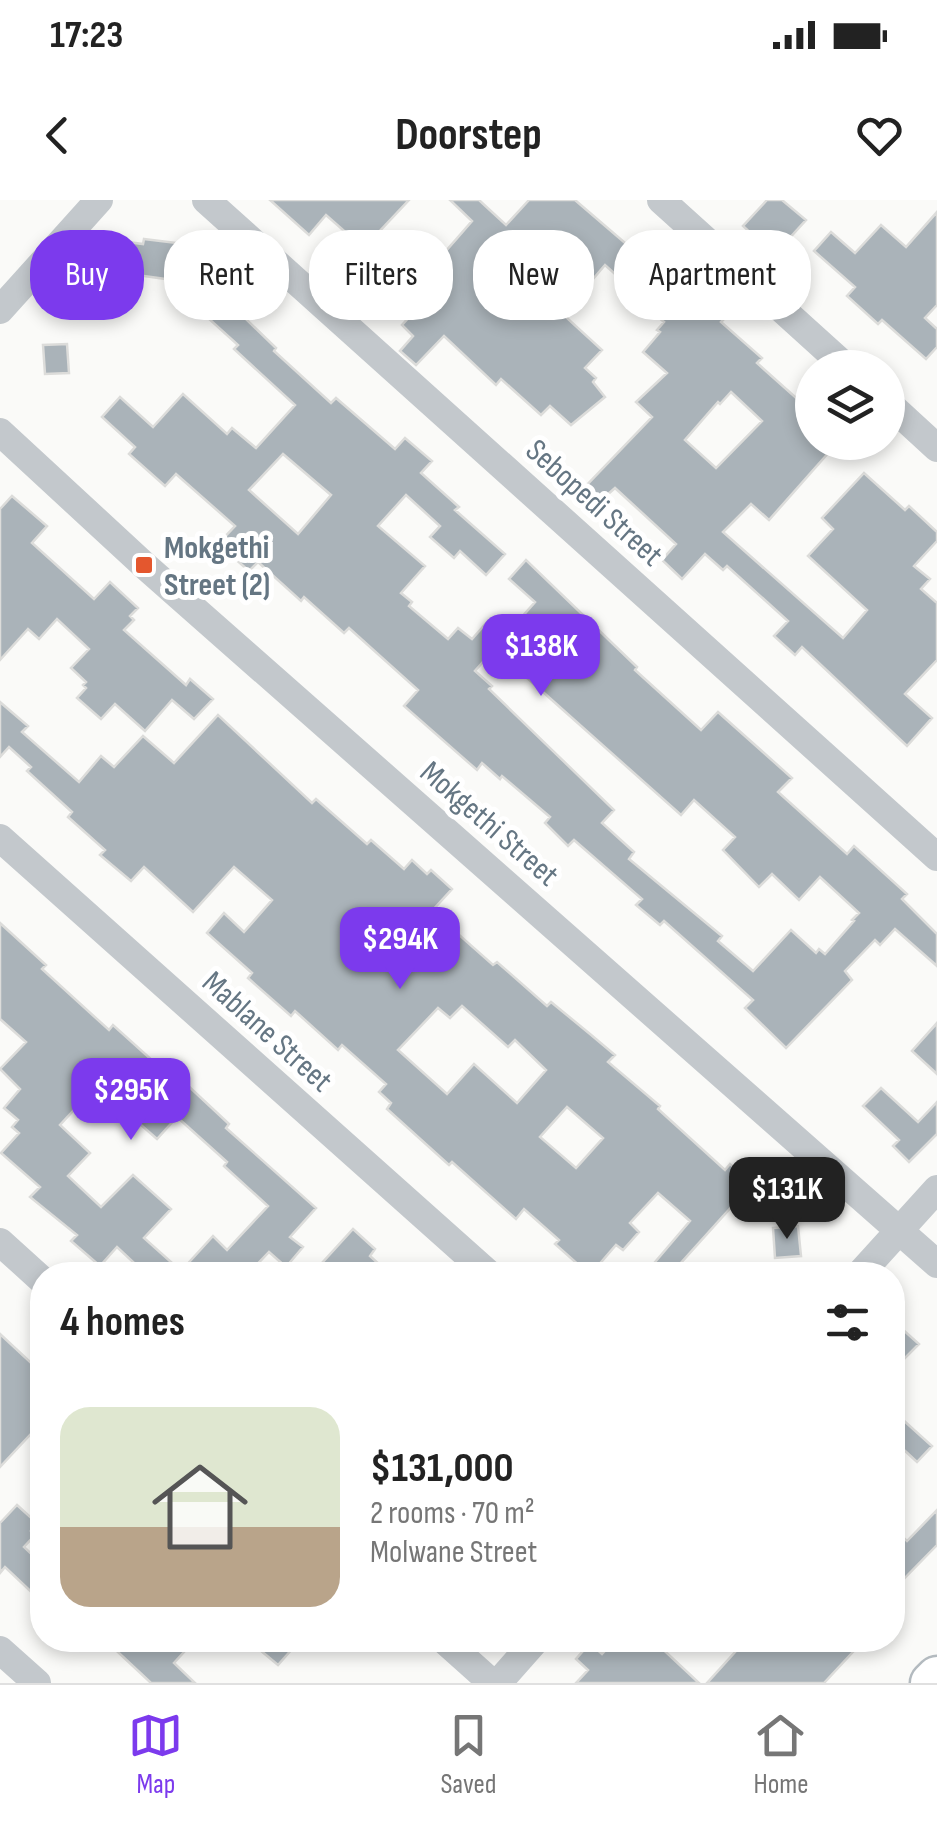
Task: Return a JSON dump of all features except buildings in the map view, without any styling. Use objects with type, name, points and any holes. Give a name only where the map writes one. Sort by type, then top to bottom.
[{"type":"street","points":[[0,310],[99,200]]},
{"type":"street","name":"Sebopedi Street","points":[[206,200],[937,857]]},
{"type":"street","points":[[661,200],[828,350]]},
{"type":"street","points":[[905,419],[937,448]]},
{"type":"street","name":"Mokgethi Street","points":[[0,432],[144,565],[937,1264]]},
{"type":"street","name":"Mablane Street","points":[[0,838],[475,1262]]},
{"type":"street","points":[[871,1262],[937,1190]]},
{"type":"street","points":[[0,1242],[30,1269]]},
{"type":"street","points":[[0,1650],[37,1683]]},
{"type":"street","points":[[458,1652],[495,1683],[525,1652]]},
{"type":"street","points":[[931,1683],[937,1677]]},
{"type":"place","name":"Mokgethi Street (2)","points":[[144,565]]}]
